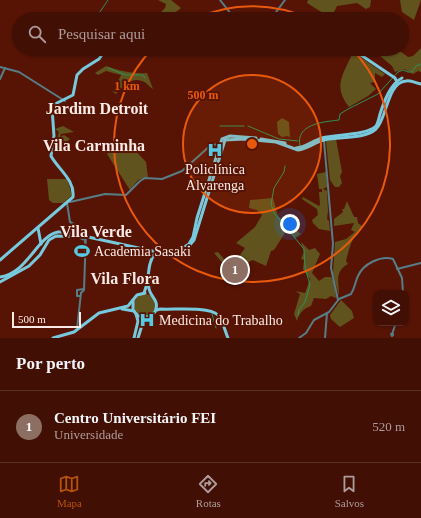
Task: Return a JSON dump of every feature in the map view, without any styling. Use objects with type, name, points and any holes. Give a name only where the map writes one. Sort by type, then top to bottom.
[{"type":"main road","points":[[0,260],[69,202],[74,192],[65,173],[50,155],[54,136],[52,108],[54,104],[74,95],[76,80],[81,72],[102,56]]},
{"type":"main road","points":[[363,56],[390,74],[396,80],[421,83]]},
{"type":"main road","points":[[388,98],[396,80],[402,78],[421,83]]},
{"type":"main road","points":[[204,200],[224,140],[230,138],[279,141],[298,148],[324,139],[364,132],[377,124],[396,80]]},
{"type":"main road","points":[[84,237],[155,252],[182,251],[188,246],[193,237],[218,144],[223,138],[230,136],[266,140]]},
{"type":"main road","points":[[0,282],[22,272],[38,258],[43,243],[38,228]]},
{"type":"main road","points":[[0,277],[10,274],[21,266],[43,243],[58,232],[155,252]]},
{"type":"main road","points":[[144,293],[147,286],[149,265],[155,252]]},
{"type":"main road","points":[[149,265],[149,289],[153,296],[161,307],[177,310]]},
{"type":"main road","points":[[21,266],[24,268],[22,272]]},
{"type":"main road","points":[[60,338],[75,333],[79,328],[99,313],[127,306],[138,294],[144,293],[153,296]]},
{"type":"main road","points":[[133,300],[134,311],[138,321],[134,338]]},
{"type":"main road","points":[[155,312],[157,302]]},
{"type":"main road","points":[[53,338],[79,328],[105,312],[127,308],[134,311]]},
{"type":"main road","points":[[138,338],[142,322],[160,309],[199,309],[215,313],[221,320],[228,338]]},
{"type":"main road","points":[[136,314],[148,317]]},
{"type":"street","points":[[220,0],[229,12]]},
{"type":"street","points":[[276,12],[285,0]]},
{"type":"street","points":[[0,67],[19,72],[65,100]]},
{"type":"street","points":[[0,79],[5,68]]},
{"type":"street","points":[[324,139],[333,244],[331,268],[338,300]]},
{"type":"street","points":[[86,248],[84,237],[85,230],[70,222],[69,202],[103,194],[121,196],[130,193],[144,179],[162,179],[182,171],[211,145],[218,144]]},
{"type":"street","points":[[79,328],[80,293],[84,289],[86,248],[84,237]]},
{"type":"street","points":[[325,338],[327,315],[338,300],[351,294],[359,274],[373,261],[391,258],[398,269],[402,290]]},
{"type":"street","points":[[398,269],[421,263]]},
{"type":"street","points":[[299,338],[306,333],[314,320],[327,315]]},
{"type":"street","points":[[393,336],[395,326]]},
{"type":"shaded area","points":[[158,0],[171,0],[181,8],[176,12],[161,12],[165,8],[166,4]]},
{"type":"shaded area","points":[[308,0],[371,0],[370,7],[366,9],[357,3],[337,6],[334,12],[321,12],[307,3]]},
{"type":"shaded area","points":[[400,0],[421,0],[414,20],[409,17],[409,12],[402,12]]},
{"type":"shaded area","points":[[421,48],[421,72],[418,71],[413,74],[404,69],[395,72],[392,66],[380,56],[408,57],[413,56]]},
{"type":"shaded area","points":[[351,56],[359,56],[385,74],[382,77],[375,73],[375,82],[370,83],[376,89],[368,96],[349,107],[341,92],[340,86],[343,73]]},
{"type":"shaded area","points":[[106,66],[127,72],[147,73],[153,89],[146,83],[137,80],[126,84],[116,94],[113,92],[121,75],[106,71],[98,75],[95,73]]},
{"type":"shaded area","points":[[282,118],[289,122],[290,138],[288,136],[282,137],[278,134],[277,122]]},
{"type":"shaded area","points":[[63,126],[74,132],[61,134],[60,137],[64,135],[70,139],[53,152],[59,132],[55,129]]},
{"type":"shaded area","points":[[336,139],[342,172],[340,176],[342,183],[339,187],[335,187],[330,180],[326,141]]},
{"type":"shaded area","points":[[128,143],[146,162],[148,177],[138,180],[130,190],[107,154],[114,147]]},
{"type":"shaded area","points":[[326,172],[327,187],[323,189],[327,191],[327,219],[329,221],[330,231],[319,229],[313,223],[312,220],[318,215],[317,209],[302,199],[303,197],[319,206],[320,205],[319,192],[322,192],[322,189],[319,189],[317,174]]},
{"type":"shaded area","points":[[47,179],[67,179],[72,195],[63,203],[53,203],[49,200]]},
{"type":"shaded area","points":[[273,198],[278,216],[301,234],[295,238],[289,232],[285,233],[274,250],[271,251],[266,266],[253,260],[247,265],[247,272],[232,274],[214,253],[218,252],[234,271],[241,268],[242,258],[240,255],[245,248],[236,243],[255,227],[262,215],[257,210],[249,208],[250,200]]},
{"type":"shaded area","points":[[347,201],[354,217],[357,217],[358,223],[363,227],[356,234],[352,242],[346,261],[348,264],[339,274],[339,296],[333,274],[335,242],[346,239],[355,232],[351,230],[354,223],[334,226],[334,219],[343,212],[342,209],[344,209]]},
{"type":"shaded area","points":[[301,242],[309,250],[315,248],[320,254],[312,273],[319,281],[325,277],[331,277],[334,282],[336,298],[331,296],[326,299],[314,298],[311,306],[302,312],[297,321],[294,314],[300,294],[295,291],[305,293],[310,279],[303,269],[304,260],[301,259],[304,252]]},
{"type":"shaded area","points":[[145,294],[153,297],[156,305],[153,313],[145,316],[137,313],[134,305],[137,297]]},
{"type":"shaded area","points":[[341,300],[352,311],[354,318],[340,327],[331,319],[330,315]]},
{"type":"waterway","points":[[100,12],[108,0]]},
{"type":"waterway","points":[[300,146],[302,133],[306,129],[318,123],[339,120],[340,114],[378,94],[398,72],[403,70],[412,72],[416,66],[421,64]]},
{"type":"waterway","points":[[108,68],[126,75],[143,75],[145,78]]},
{"type":"waterway","points":[[220,126],[244,126]]},
{"type":"waterway","points":[[248,126],[279,139],[298,141]]},
{"type":"waterway","points":[[285,166],[284,172],[274,188],[271,204],[274,213],[304,249],[305,267],[310,285],[305,302],[299,310],[298,316]]},
{"type":"waterway","points":[[212,314],[216,328]]},
{"type":"place","name":"Policlínica Alvarenga","points":[[215,150]]},
{"type":"place","name":"Academia Sasaki","points":[[82,251]]},
{"type":"place","name":"Centro Universitário FEI","points":[[235,270]]},
{"type":"place","name":"Medicina do Trabalho","points":[[147,320]]},
{"type":"district","name":"Jardim Detroit","points":[[97,108]]},
{"type":"district","name":"Vila Carminha","points":[[94,145]]},
{"type":"district","name":"Vila Verde","points":[[96,231]]},
{"type":"district","name":"Vila Flora","points":[[125,278]]}]
